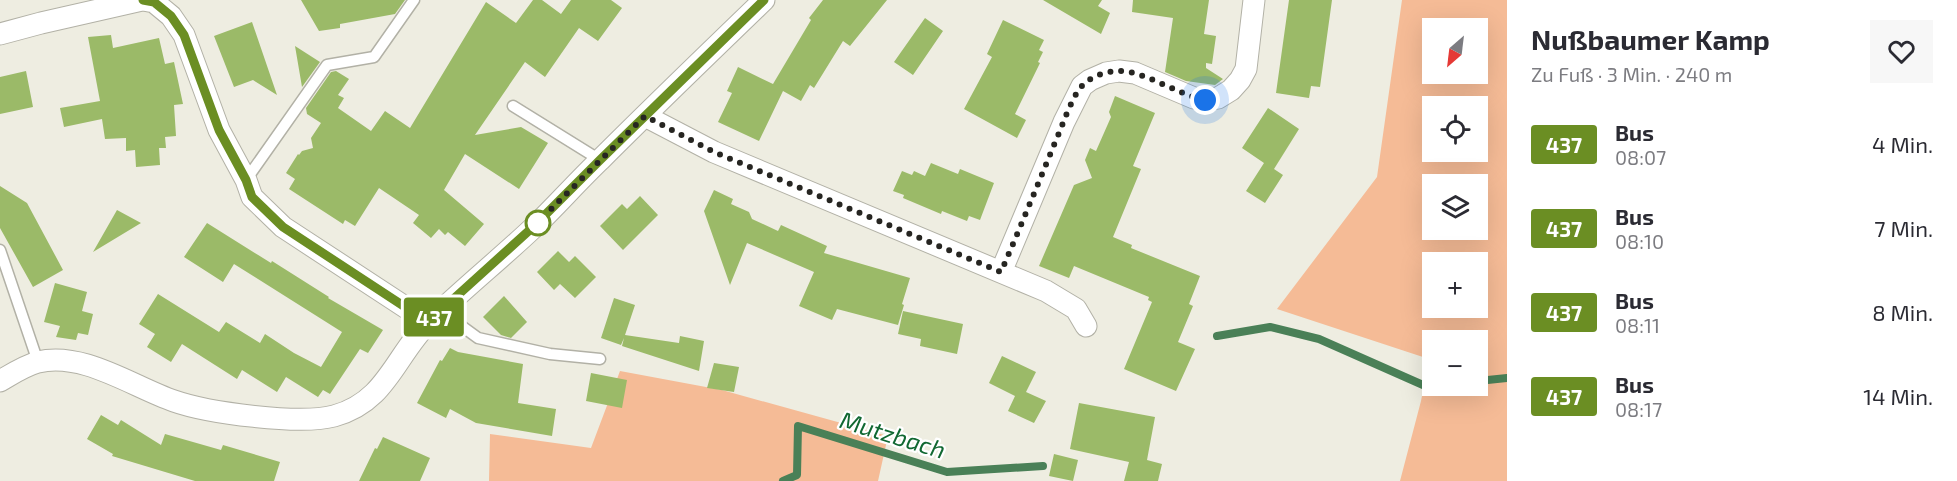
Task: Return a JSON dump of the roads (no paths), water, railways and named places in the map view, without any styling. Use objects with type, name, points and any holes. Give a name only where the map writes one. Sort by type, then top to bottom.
[{"type":"street","points":[[0,381],[38,362],[52,360],[102,370],[174,401],[196,407],[311,419],[331,417],[362,405],[378,391],[434,317],[533,227],[764,0]]},
{"type":"street","points":[[1001,272],[1064,122],[1082,86],[1106,73],[1119,71],[1135,74],[1194,98],[1205,100],[1218,98],[1231,90],[1246,69],[1254,0]]},
{"type":"street","points":[[0,34],[111,3],[149,1],[171,16],[184,35],[219,130],[246,180],[252,197],[283,227],[434,317]]},
{"type":"street","points":[[645,116],[714,152],[1046,291],[1076,309],[1086,326]]},
{"type":"lane","points":[[246,180],[327,64],[374,57],[414,0]]},
{"type":"lane","points":[[513,106],[600,160]]},
{"type":"lane","points":[[0,250],[38,362]]},
{"type":"lane","points":[[434,317],[478,338],[550,354],[600,359]]},
{"type":"waterway","name":"Mutzbach","points":[[1217,336],[1270,327],[1319,339],[1422,385]]},
{"type":"waterway","name":"Mutzbach","points":[[1488,380],[1507,378]]},
{"type":"waterway","name":"Mutzbach","points":[[783,481],[797,475],[798,426],[947,472],[1043,466]]}]
